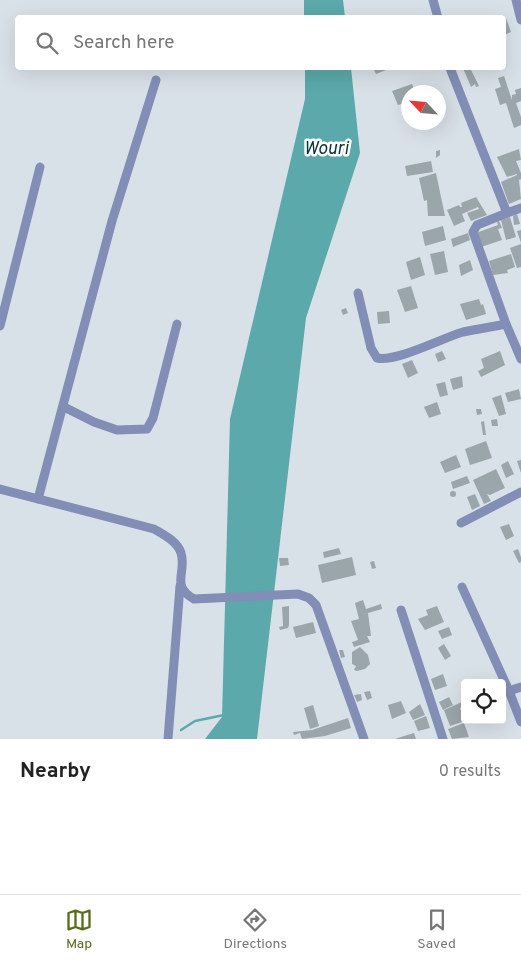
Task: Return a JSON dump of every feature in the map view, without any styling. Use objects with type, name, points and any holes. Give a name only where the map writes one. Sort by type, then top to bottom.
[{"type":"street","points":[[433,0],[437,15]]},
{"type":"street","points":[[516,0],[521,20]]},
{"type":"street","points":[[451,70],[507,213]]},
{"type":"street","points":[[38,499],[112,221],[156,80]]},
{"type":"street","points":[[0,326],[40,167]]},
{"type":"street","points":[[521,208],[477,226],[473,232],[506,324],[521,358]]},
{"type":"street","points":[[358,292],[370,348],[377,358],[382,359],[408,352],[463,332],[506,324]]},
{"type":"street","points":[[64,407],[94,422],[117,430],[147,429],[154,418],[177,324]]},
{"type":"street","points":[[0,488],[154,529],[172,540],[181,552],[168,739]]},
{"type":"street","points":[[461,523],[521,492]]},
{"type":"street","points":[[180,586],[185,594],[194,599],[203,600],[298,594],[310,598],[316,605],[364,739]]},
{"type":"street","points":[[462,587],[509,690],[521,722]]},
{"type":"street","points":[[401,610],[443,739]]},
{"type":"street","points":[[509,690],[521,687]]},
{"type":"water","points":[[304,0],[343,0],[345,15],[304,15]]},
{"type":"water","name":"Wouri","points":[[305,70],[351,70],[360,153],[306,318],[257,739],[205,739],[222,717],[230,419],[305,99]]},
{"type":"building","points":[[506,18],[511,32],[506,34]]},
{"type":"building","points":[[374,70],[386,70],[376,74]]},
{"type":"building","points":[[464,70],[471,70],[479,86],[476,87],[475,84],[471,87]]},
{"type":"building","points":[[504,76],[512,100],[512,95],[516,94],[515,90],[521,88],[521,101],[516,103],[521,117],[521,125],[514,128],[506,103],[500,105],[495,89],[501,87],[498,78]]},
{"type":"building","points":[[401,88],[401,104],[398,105],[392,91]]},
{"type":"building","points":[[519,149],[521,160],[516,161],[521,173],[521,179],[519,180],[521,199],[509,204],[501,182],[517,174],[507,177],[497,157]]},
{"type":"building","points":[[440,150],[440,155],[436,158],[436,151]]},
{"type":"building","points":[[431,161],[433,172],[407,176],[405,166]]},
{"type":"building","points":[[436,173],[445,216],[428,216],[427,200],[424,201],[419,178]]},
{"type":"building","points":[[476,197],[487,215],[471,221],[467,213],[479,209],[478,207],[462,214],[465,221],[454,226],[447,210],[459,205],[462,207],[461,203]]},
{"type":"building","points":[[517,214],[520,224],[514,225],[513,216]]},
{"type":"building","points":[[510,217],[516,237],[506,240],[501,220]]},
{"type":"building","points":[[499,221],[502,228],[498,229],[502,240],[481,247],[476,233],[498,225],[497,222]]},
{"type":"building","points":[[443,226],[446,240],[425,246],[422,232]]},
{"type":"building","points":[[521,230],[521,243],[517,231]]},
{"type":"building","points":[[468,233],[470,240],[453,247],[451,239]]},
{"type":"building","points":[[521,244],[521,267],[517,268],[510,248]]},
{"type":"building","points":[[444,251],[448,272],[435,275],[430,254]]},
{"type":"building","points":[[511,254],[515,267],[507,270],[508,273],[493,275],[489,261]]},
{"type":"building","points":[[420,257],[425,275],[411,280],[406,262]]},
{"type":"building","points":[[470,260],[473,270],[461,276],[459,265]]},
{"type":"building","points":[[411,286],[418,308],[405,312],[397,290]]},
{"type":"building","points":[[479,299],[481,305],[483,304],[486,314],[466,320],[460,304]]},
{"type":"building","points":[[346,308],[348,313],[343,315],[341,310]]},
{"type":"building","points":[[389,311],[390,323],[378,324],[377,312]]},
{"type":"building","points":[[442,351],[446,359],[438,362],[435,354]]},
{"type":"building","points":[[500,351],[505,365],[481,377],[478,371],[484,368],[481,359]]},
{"type":"building","points":[[412,360],[418,373],[408,378],[402,364]]},
{"type":"building","points":[[462,376],[463,387],[453,390],[450,379]]},
{"type":"building","points":[[445,382],[448,395],[440,397],[436,384]]},
{"type":"building","points":[[519,389],[521,399],[508,402],[505,393]]},
{"type":"building","points":[[501,395],[506,414],[499,416],[492,398]]},
{"type":"building","points":[[437,402],[441,414],[429,418],[424,407]]},
{"type":"building","points":[[476,409],[481,409],[482,414],[477,415]]},
{"type":"building","points":[[497,419],[498,426],[492,426],[491,420]]},
{"type":"building","points":[[484,421],[486,435],[483,435],[481,422]]},
{"type":"building","points":[[486,441],[492,458],[470,465],[465,449]]},
{"type":"building","points":[[456,455],[461,467],[445,473],[440,462]]},
{"type":"building","points":[[521,460],[521,473],[517,461]]},
{"type":"building","points":[[508,461],[514,474],[506,478],[501,465]]},
{"type":"building","points":[[496,469],[505,488],[490,495],[487,494],[491,501],[484,504],[473,480]]},
{"type":"building","points":[[467,476],[470,483],[453,489],[451,482]]},
{"type":"building","points":[[453,491],[456,494],[453,497],[450,494]]},
{"type":"building","points":[[475,494],[480,506],[472,510],[467,497]]},
{"type":"building","points":[[509,524],[514,536],[506,540],[500,527]]},
{"type":"building","points":[[339,548],[341,554],[324,558],[323,552]]},
{"type":"building","points":[[518,549],[521,557],[521,562],[519,563],[513,551]]},
{"type":"building","points":[[352,557],[356,575],[322,583],[318,565]]},
{"type":"building","points":[[279,558],[288,558],[289,565],[280,566]]},
{"type":"building","points":[[374,561],[376,568],[372,569],[370,562]]},
{"type":"building","points":[[363,600],[366,609],[381,604],[382,609],[368,613],[371,636],[367,636],[370,642],[354,647],[352,642],[358,640],[351,621],[359,619],[355,603]]},
{"type":"building","points":[[289,606],[288,628],[280,630],[279,627],[283,626],[282,607]]},
{"type":"building","points":[[437,606],[444,622],[425,630],[418,619],[428,615],[426,610]]},
{"type":"building","points":[[313,622],[316,633],[296,638],[293,627]]},
{"type":"building","points":[[449,627],[452,635],[442,639],[438,631]]},
{"type":"building","points":[[444,644],[451,656],[445,660],[438,648]]},
{"type":"building","points":[[360,647],[368,655],[370,664],[365,669],[357,671],[354,670],[356,666],[352,664],[352,652]]},
{"type":"building","points":[[339,650],[343,650],[345,657],[341,658]]},
{"type":"building","points":[[443,674],[447,686],[435,690],[431,679]]},
{"type":"building","points":[[370,691],[372,698],[367,700],[364,692]]},
{"type":"building","points":[[361,694],[362,700],[357,702],[354,695]]},
{"type":"building","points":[[449,697],[453,705],[443,710],[439,702]]},
{"type":"building","points":[[401,701],[406,713],[392,719],[388,705]]},
{"type":"building","points":[[461,702],[461,722],[450,726],[444,710]]},
{"type":"building","points":[[420,704],[425,715],[413,720],[409,712]]},
{"type":"building","points":[[313,705],[319,726],[310,729],[304,708]]},
{"type":"building","points":[[426,716],[430,728],[418,731],[414,721]]},
{"type":"building","points":[[348,718],[351,728],[325,736],[302,739],[300,733],[294,735],[293,732],[312,730]]},
{"type":"building","points":[[464,724],[469,737],[452,739],[448,729]]},
{"type":"building","points":[[414,733],[416,739],[395,739],[404,736]]},
{"type":"waterway","points":[[181,730],[195,721],[224,715]]}]
